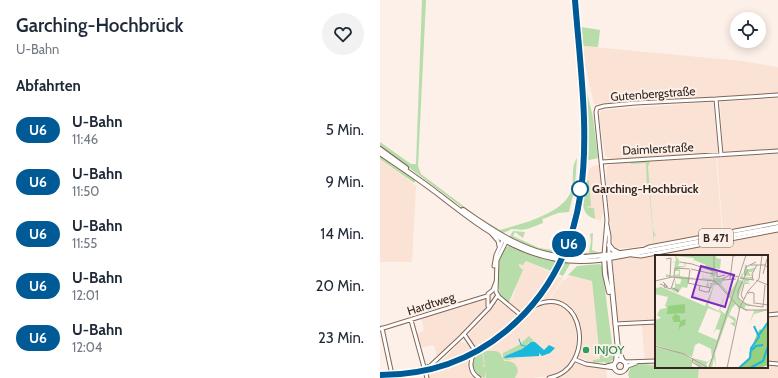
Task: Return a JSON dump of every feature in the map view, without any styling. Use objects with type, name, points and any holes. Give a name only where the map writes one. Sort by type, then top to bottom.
[{"type":"main road","name":"B 471","points":[[380,149],[414,176]]},
{"type":"main road","name":"B 471","points":[[380,153],[506,239]]},
{"type":"main road","name":"B 471","points":[[419,179],[475,223],[492,234],[532,250],[554,256],[578,258],[632,255],[778,227]]},
{"type":"main road","points":[[609,245],[613,250],[620,253]]},
{"type":"main road","name":"B 471","points":[[607,257],[620,253],[640,250],[655,250]]},
{"type":"main road","points":[[607,257],[614,324],[620,358],[624,362],[624,378]]},
{"type":"main road","points":[[614,324],[615,365],[618,372],[624,378]]},
{"type":"main road","points":[[615,365],[624,362]]},
{"type":"main road","points":[[618,372],[625,370]]},
{"type":"street","name":"Gutenbergstraße","points":[[602,162],[596,112],[597,108],[635,103],[778,95]]},
{"type":"street","points":[[716,99],[721,155]]},
{"type":"street","name":"Daimlerstraße","points":[[602,162],[778,151]]},
{"type":"street","points":[[602,162],[609,245],[607,257]]},
{"type":"street","points":[[640,250],[649,246],[778,223]]},
{"type":"street","points":[[607,225],[607,257]]},
{"type":"street","points":[[632,255],[641,256],[778,230]]},
{"type":"street","points":[[492,234],[498,241],[499,246]]},
{"type":"street","points":[[506,239],[499,246],[494,260],[496,292],[522,316]]},
{"type":"street","points":[[380,374],[406,374],[424,369],[437,361],[487,310],[495,300],[497,260],[506,239]]},
{"type":"street","points":[[487,310],[489,292],[496,292]]},
{"type":"street","points":[[488,297],[495,300],[504,301]]},
{"type":"street","name":"Hardtweg","points":[[381,329],[488,297]]},
{"type":"street","points":[[479,378],[473,372],[471,366],[471,360],[476,352],[503,333],[534,306],[545,302],[556,302],[567,306],[574,315],[577,323],[579,345],[576,360],[563,373],[549,378]]},
{"type":"street","points":[[768,315],[778,314]]},
{"type":"street","points":[[411,320],[426,378]]},
{"type":"street","points":[[614,324],[655,322]]},
{"type":"street","points":[[381,329],[392,375]]},
{"type":"street","points":[[464,334],[476,352]]},
{"type":"street","points":[[461,337],[469,342]]},
{"type":"street","points":[[576,360],[586,364],[605,366],[615,365]]},
{"type":"street","points":[[624,362],[655,361]]},
{"type":"street","points":[[625,370],[628,366],[638,362]]},
{"type":"street","points":[[768,363],[778,364]]},
{"type":"shaded area","points":[[573,0],[576,0],[586,143],[576,220],[568,250],[565,249],[575,208],[583,141]]},
{"type":"shaded area","points":[[583,46],[742,61],[778,67],[778,93],[594,104],[585,66]]},
{"type":"shaded area","points":[[778,98],[778,149],[723,151],[720,102]]},
{"type":"shaded area","points":[[713,102],[718,150],[716,153],[616,159],[608,158],[605,155],[599,116],[602,110]]},
{"type":"shaded area","points":[[778,154],[778,222],[723,232],[717,157]]},
{"type":"shaded area","points":[[716,158],[722,232],[630,248],[613,248],[606,178],[607,166],[618,163]]},
{"type":"shaded area","points":[[380,159],[416,186],[412,262],[380,262]]},
{"type":"shaded area","points":[[599,165],[603,212],[601,221],[588,216],[583,207],[589,169],[593,166]]},
{"type":"shaded area","points":[[778,226],[778,378],[687,378],[688,368],[768,368],[768,255],[655,255],[655,364],[645,365],[642,327],[639,320],[622,322],[617,319],[613,264],[610,255],[682,245]]},
{"type":"shaded area","points":[[526,261],[563,278],[548,300],[533,304],[522,313],[509,302],[513,297],[522,268],[519,264],[525,264]]},
{"type":"shaded area","points":[[569,276],[592,281],[600,359],[593,360],[593,363],[579,357],[581,342],[576,314],[565,303],[549,300],[563,280],[566,280]]},
{"type":"shaded area","points":[[485,294],[492,295],[487,310],[464,336],[438,361],[434,345],[418,348],[415,334],[424,331],[421,316]]},
{"type":"shaded area","points":[[499,302],[511,309],[518,317],[496,336],[476,348],[469,339],[469,334],[488,314],[493,304]]},
{"type":"shaded area","points":[[555,303],[565,307],[573,317],[575,323],[577,350],[574,359],[566,368],[551,376],[530,378],[483,378],[478,376],[474,359],[476,355],[507,332],[533,309],[538,306]]},
{"type":"shaded area","points":[[460,342],[466,343],[473,352],[469,366],[475,378],[429,378],[428,370],[444,359]]},
{"type":"shaded area","points":[[576,363],[606,369],[607,378],[556,378],[567,372]]},
{"type":"green space","points":[[422,0],[426,0],[418,166],[421,174],[478,217],[500,230],[531,221],[542,216],[543,223],[528,229],[512,229],[503,233],[475,217],[380,146],[380,142],[411,164],[416,164]]},
{"type":"green space","points":[[581,27],[600,30],[598,47],[583,46]]},
{"type":"green space","points":[[581,69],[593,117],[598,158],[585,161],[586,143]]},
{"type":"green space","points":[[380,154],[416,179],[414,183],[380,159]]},
{"type":"green space","points":[[577,158],[575,185],[572,190],[574,191],[569,212],[558,213],[543,219],[542,216],[553,211],[568,197],[572,188],[573,168]]},
{"type":"green space","points":[[650,161],[648,167],[653,230],[656,236],[654,236],[654,244],[649,188],[610,192],[607,194],[607,191],[647,187],[646,163],[631,164],[631,162]]},
{"type":"green space","points":[[589,180],[591,206],[585,207],[594,208],[595,219],[588,215],[584,210],[584,195],[588,194],[584,194],[586,181]]},
{"type":"green space","points":[[513,231],[525,232],[523,238],[515,232],[513,236],[539,248],[578,254],[589,253],[591,241],[590,234],[593,233],[592,250],[600,253],[581,256],[539,250],[516,241],[510,236]]},
{"type":"green space","points":[[507,246],[570,264],[563,276],[526,261],[523,265],[519,264],[523,270],[509,302],[500,296],[498,276],[500,257]]},
{"type":"green space","points":[[600,264],[602,267],[614,359],[610,362],[611,364],[604,363],[607,362],[593,363],[593,360],[600,359],[592,281],[568,275],[577,266]]},
{"type":"green space","points":[[529,336],[535,342],[530,342],[522,349],[504,356],[508,359],[517,358],[508,360],[503,359],[503,353],[519,345]]},
{"type":"green space","points":[[482,351],[484,365],[482,366],[485,367],[485,378],[476,374],[472,364],[476,355]]},
{"type":"green space","points":[[483,351],[496,351],[500,353],[504,361],[515,364],[518,371],[515,378],[486,378]]},
{"type":"green space","points":[[645,363],[655,364],[642,365],[655,365],[655,368],[699,368],[698,378],[629,378],[628,374],[631,367],[634,366],[630,366]]},
{"type":"water","points":[[531,342],[535,342],[544,350],[549,345],[555,348],[550,353],[542,356],[539,353],[539,356],[504,358],[505,356],[522,349]]},
{"type":"waterway","points":[[519,339],[521,345],[525,346]]},
{"type":"railway","points":[[567,249],[575,222],[585,149],[575,0]]},
{"type":"metro line","name":"U6","points":[[380,375],[412,374],[439,368],[468,356],[492,342],[515,324],[536,303],[561,263],[568,249],[576,218],[585,149],[575,0]]},
{"type":"place","name":"Garching-Hochbrück","points":[[580,189]]},
{"type":"place","name":"INJOY","points":[[586,350]]}]
